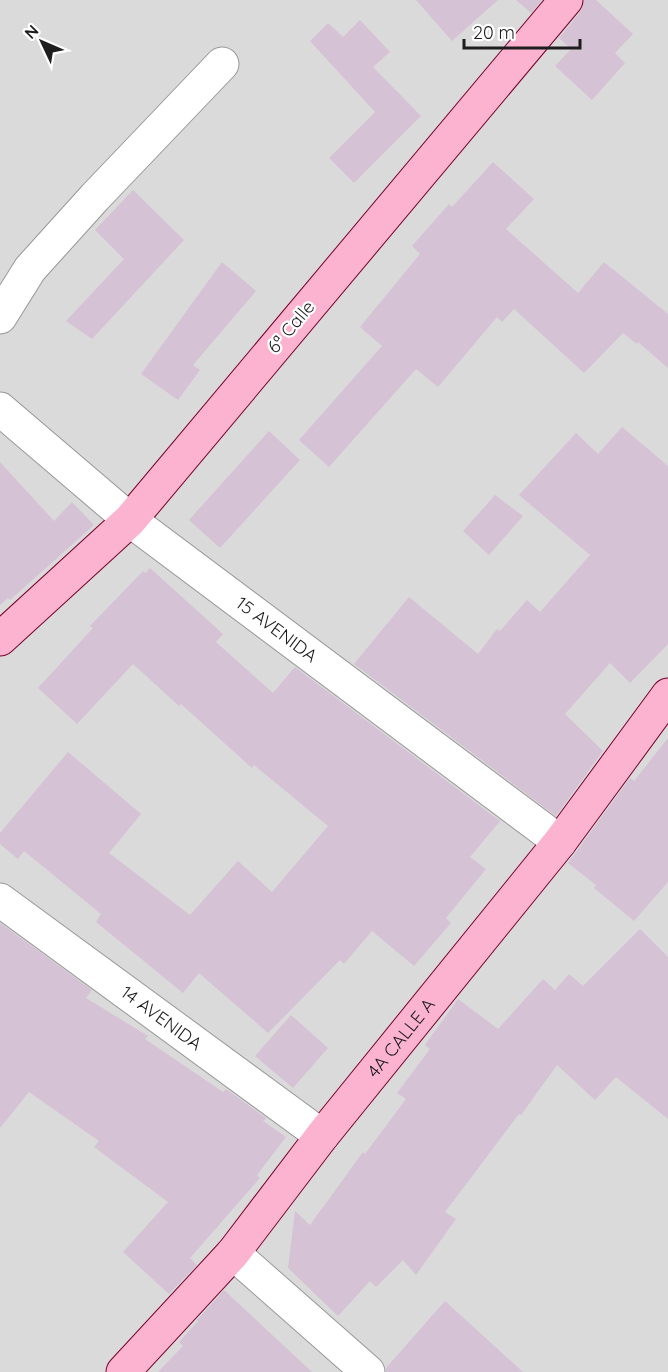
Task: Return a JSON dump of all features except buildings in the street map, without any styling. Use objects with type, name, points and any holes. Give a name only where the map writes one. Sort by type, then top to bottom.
[{"type":"main road","name":"6ª Calle","points":[[0,639],[129,520],[566,0]]},
{"type":"main road","name":"4A CALLE A","points":[[123,1372],[233,1253],[322,1136],[560,842],[668,695]]},
{"type":"street","points":[[0,317],[30,269],[222,64]]},
{"type":"street","name":"15 AVENIDA","points":[[0,409],[129,520],[560,842]]},
{"type":"street","name":"14 AVENIDA","points":[[0,900],[322,1136]]},
{"type":"street","points":[[233,1253],[368,1372]]},
{"type":"shaded area","points":[[0,0],[668,0],[668,1372],[0,1372]]}]
